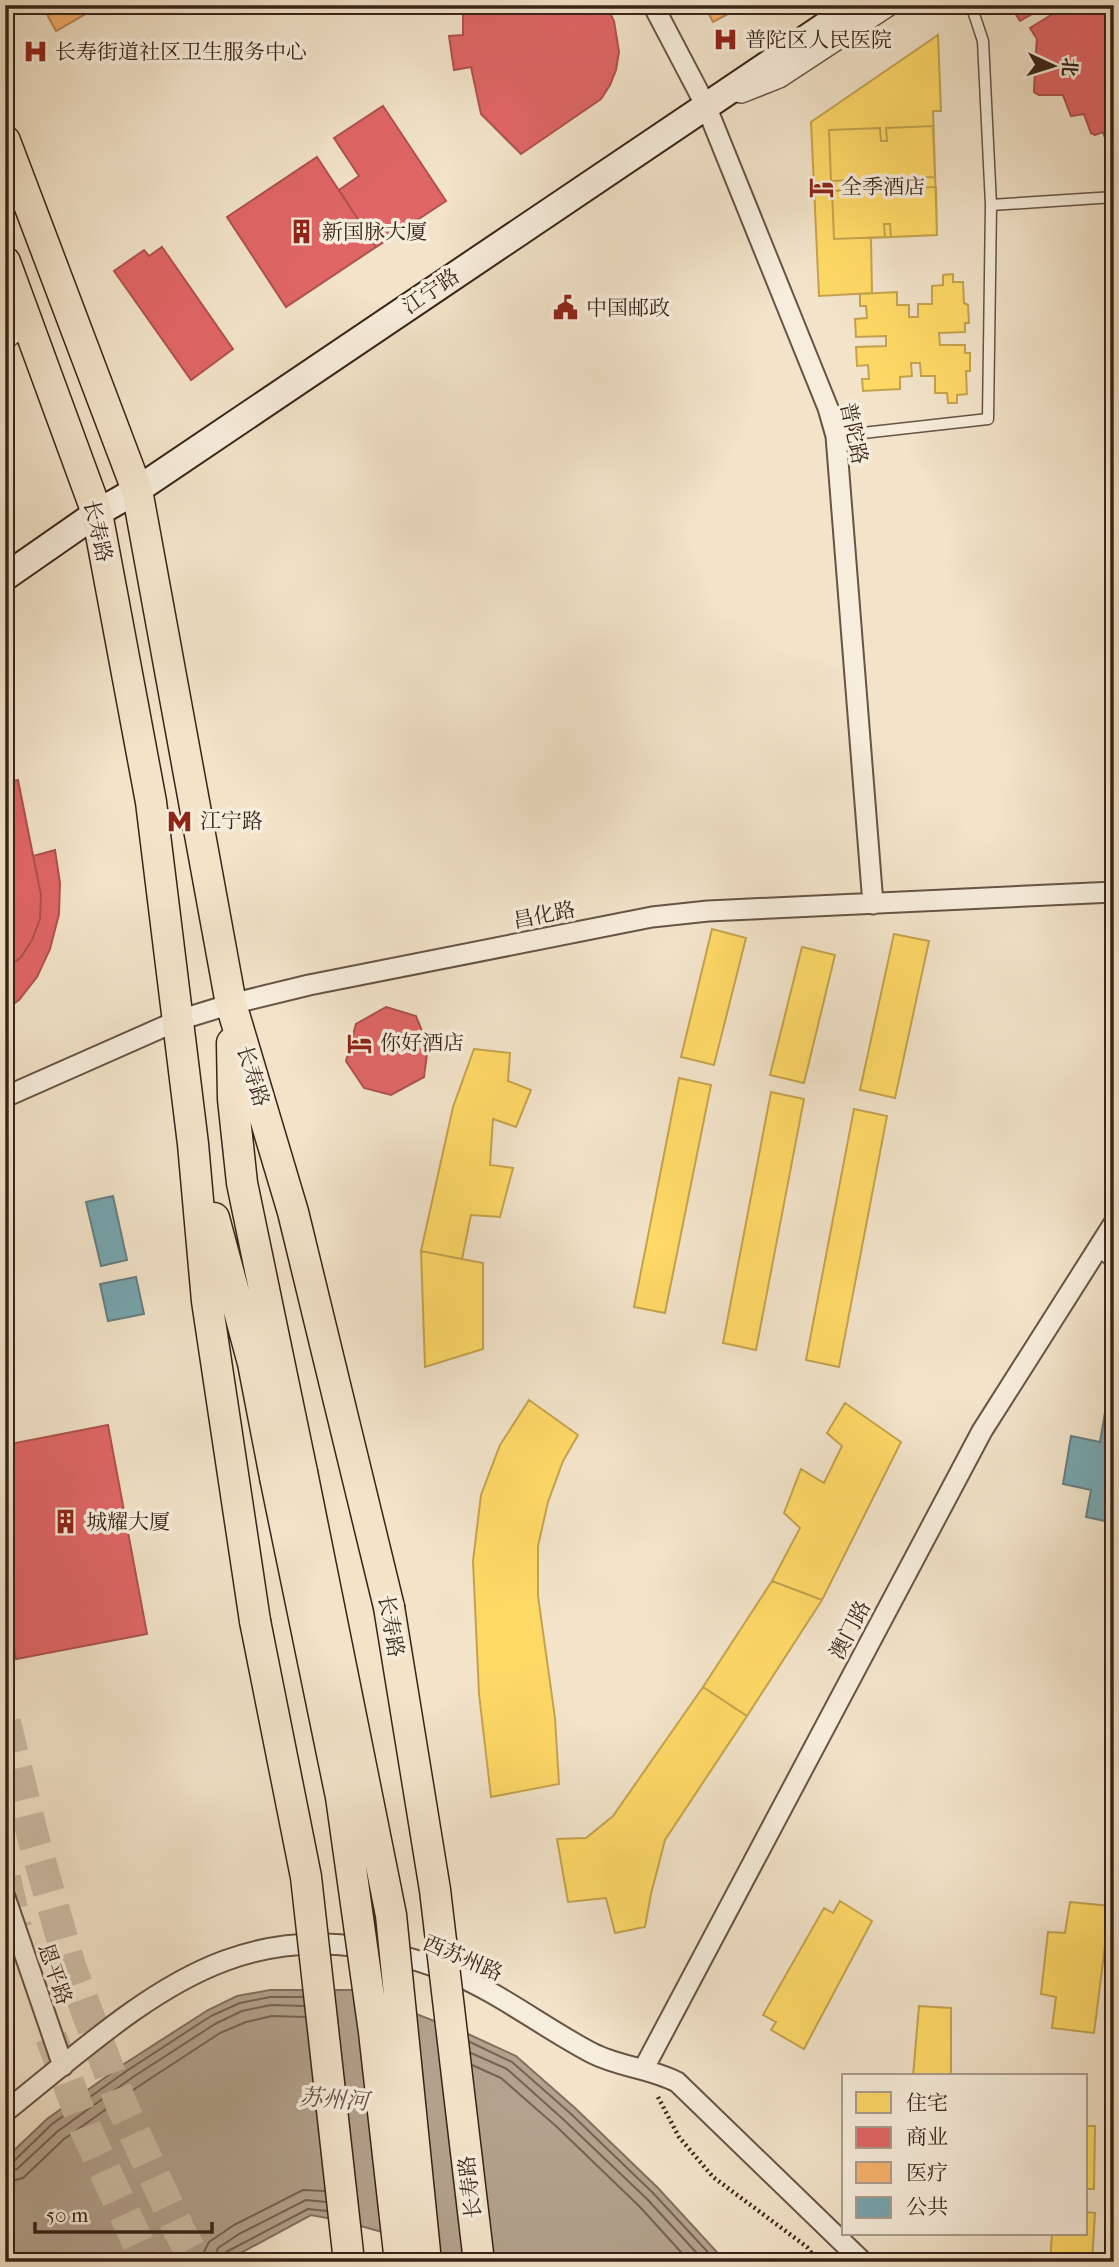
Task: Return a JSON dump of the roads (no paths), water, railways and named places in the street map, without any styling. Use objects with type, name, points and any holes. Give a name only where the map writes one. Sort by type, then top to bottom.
[{"type":"main road","name":"江宁路","points":[[5,577],[856,5]]},
{"type":"main road","name":"长寿路","points":[[5,141],[136,490],[231,1004],[293,1212],[389,1607],[435,1890],[478,2262]]},
{"type":"main road","name":"长寿路","points":[[5,262],[97,513],[151,802],[193,1144],[207,1301],[254,1621],[306,1877],[349,2262]]},
{"type":"main road","name":"长寿路","points":[[231,1004],[233,1100],[242,1183],[341,1797],[374,2032],[400,2262]]},
{"type":"main road","name":"长寿路","points":[[193,1144],[253,1363],[288,1474],[391,1915],[426,2262]]},
{"type":"street","name":"普陀路","points":[[653,5],[706,106],[828,408],[836,436],[873,904]]},
{"type":"street","points":[[706,106],[779,76],[887,5]]},
{"type":"street","name":"昌化路","points":[[5,1097],[179,1020],[231,1004],[309,985],[652,917],[708,911],[1114,892]]},
{"type":"street","name":"澳门路","points":[[644,2068],[982,1430],[1114,1223]]},
{"type":"street","name":"恩平路","points":[[5,1897],[63,2066]]},
{"type":"street","name":"西苏州路","points":[[5,2112],[118,2021],[193,1973],[231,1957],[282,1945],[312,1944],[340,1945],[386,1953],[450,1973],[484,1989],[590,2052],[611,2061],[664,2075],[691,2093],[863,2262]]},
{"type":"lane","points":[[836,436],[988,419],[991,205],[983,40],[971,5]]},
{"type":"lane","points":[[991,205],[1114,197]]},
{"type":"lane","points":[[5,345],[30,328]]},
{"type":"lane","points":[[1097,1250],[1114,1264]]},
{"type":"water","name":"苏州河","points":[[270,1990],[354,1990],[468,2034],[516,2056],[658,2188],[726,2262],[447,2262],[428,2245],[343,2221],[311,2215],[224,2262],[5,2262],[5,2159],[47,2119],[124,2064],[208,2010],[237,1996]]},
{"type":"tunnel","points":[[5,1722],[33,1837],[70,1966],[122,2106],[196,2262]]},
{"type":"tunnel","points":[[5,1878],[16,1928]]},
{"type":"tunnel","points":[[51,2037],[85,2128],[147,2262]]},
{"type":"place","name":"普陀区人民医院","points":[[725,40]]},
{"type":"place","name":"长寿街道社区卫生服务中心","points":[[35,52]]},
{"type":"place","name":"全季酒店","points":[[821,187]]},
{"type":"place","name":"新国脉大厦","points":[[302,232]]},
{"type":"place","name":"中国邮政","points":[[566,308]]},
{"type":"place","name":"江宁路","points":[[180,821]]},
{"type":"place","name":"你好酒店","points":[[360,1043]]},
{"type":"place","name":"城耀大厦","points":[[66,1522]]}]
